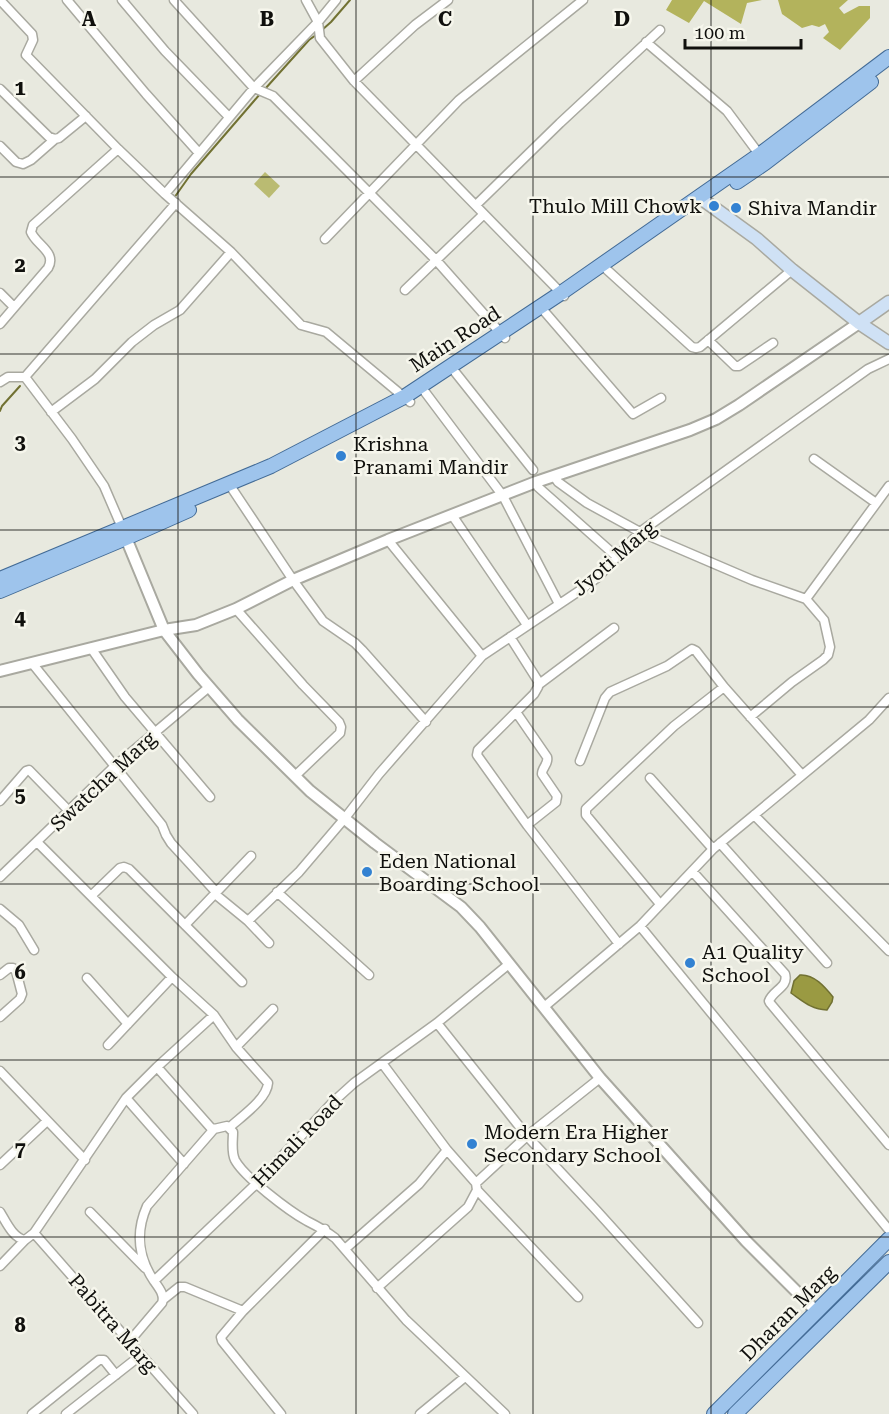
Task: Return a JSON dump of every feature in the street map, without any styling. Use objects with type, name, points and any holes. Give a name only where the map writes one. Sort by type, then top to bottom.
[{"type":"main road","name":"Main Road","points":[[0,591],[425,392],[503,336],[544,311],[563,295],[706,202],[889,57]]},
{"type":"main road","name":"Main Road","points":[[0,579],[233,490],[333,444],[503,336],[762,159],[889,68]]},
{"type":"main road","points":[[706,202],[757,239],[859,323],[889,343]]},
{"type":"main road","points":[[859,323],[889,302]]},
{"type":"main road","name":"Dharan Marg","points":[[714,1414],[889,1239]]},
{"type":"main road","name":"Dharan Marg","points":[[735,1414],[889,1262]]},
{"type":"street","points":[[0,0],[32,34],[33,40],[26,55],[118,149],[231,252],[301,325],[326,332],[407,399]]},
{"type":"street","points":[[67,0],[199,153]]},
{"type":"street","points":[[122,0],[165,51],[229,117]]},
{"type":"street","points":[[174,0],[254,88],[273,96],[370,192],[436,260],[503,336]]},
{"type":"street","points":[[306,0],[318,22],[320,38],[354,81],[563,295]]},
{"type":"street","points":[[165,194],[254,88],[318,22],[336,0]]},
{"type":"street","points":[[354,81],[415,25],[448,0]]},
{"type":"street","points":[[325,239],[459,100],[583,0]]},
{"type":"street","points":[[476,205],[660,30]]},
{"type":"street","points":[[646,42],[727,111],[762,159]]},
{"type":"street","points":[[0,88],[49,137],[55,139]]},
{"type":"street","points":[[0,146],[16,162],[23,164],[86,116]]},
{"type":"street","points":[[0,324],[51,262],[51,256],[30,232],[33,225],[118,149]]},
{"type":"street","points":[[0,382],[8,377],[25,377],[176,203]]},
{"type":"street","points":[[405,290],[484,214]]},
{"type":"street","points":[[51,412],[95,379],[132,342],[180,310],[231,252]]},
{"type":"street","points":[[605,268],[692,347],[696,348],[792,270]]},
{"type":"street","points":[[0,293],[14,307]]},
{"type":"street","points":[[544,311],[633,414],[661,398]]},
{"type":"street","points":[[0,671],[164,630],[196,625],[236,609],[293,580],[388,540],[536,482],[690,430],[740,405],[859,323]]},
{"type":"street","points":[[708,340],[735,366],[739,366],[773,343]]},
{"type":"street","name":"Jyoti Marg","points":[[248,921],[298,872],[345,818],[379,774],[482,656],[598,577],[640,532],[868,369],[889,359]]},
{"type":"street","points":[[454,372],[533,470]]},
{"type":"street","points":[[25,377],[104,486],[164,630],[210,687],[238,720],[310,790],[375,843],[461,907],[480,927],[600,1078],[746,1241],[817,1312]]},
{"type":"street","points":[[425,392],[503,495],[558,604]]},
{"type":"street","points":[[814,459],[876,503]]},
{"type":"street","points":[[554,476],[558,482],[587,503],[640,532],[752,580],[806,599],[824,620],[830,647],[828,655],[750,717]]},
{"type":"street","points":[[536,482],[538,487],[616,557]]},
{"type":"street","points":[[806,599],[889,486]]},
{"type":"street","points":[[233,490],[323,621],[355,643],[426,722]]},
{"type":"street","points":[[452,515],[527,625]]},
{"type":"street","points":[[388,540],[482,656]]},
{"type":"street","points":[[236,609],[339,722],[341,727],[340,733],[295,776]]},
{"type":"street","points":[[615,628],[538,685],[534,694],[477,753],[527,825],[618,944]]},
{"type":"street","points":[[510,637],[538,681],[538,685]]},
{"type":"street","points":[[92,648],[125,697],[210,797]]},
{"type":"street","points":[[580,761],[605,698],[610,692],[668,666],[690,650],[694,650],[802,776]]},
{"type":"street","points":[[32,663],[162,825],[171,843],[215,893],[248,921],[268,943]]},
{"type":"street","name":"Swatcha Marg","points":[[0,877],[115,766],[210,687]]},
{"type":"street","points":[[660,904],[586,815],[586,809],[674,726],[724,687]]},
{"type":"street","points":[[544,1007],[640,926],[716,846],[869,720],[889,698]]},
{"type":"street","points":[[516,712],[547,757],[548,762],[542,774],[558,799],[527,825]]},
{"type":"street","points":[[0,801],[29,770],[69,811]]},
{"type":"street","points":[[650,778],[827,963]]},
{"type":"street","points":[[754,815],[889,951]]},
{"type":"street","points":[[37,842],[172,977],[214,1015],[236,1047],[268,1083],[268,1090],[262,1098],[230,1127],[214,1129],[147,1206],[141,1219],[140,1245],[146,1268]]},
{"type":"street","points":[[185,925],[251,856]]},
{"type":"street","points":[[91,896],[120,868],[127,867],[242,982]]},
{"type":"street","points":[[692,871],[785,974],[786,982],[771,996],[770,1003],[889,1145]]},
{"type":"street","points":[[278,892],[369,975]]},
{"type":"street","points":[[0,909],[19,926],[34,950]]},
{"type":"street","points":[[640,926],[889,1230]]},
{"type":"street","name":"Himali Road","points":[[154,1281],[256,1184],[333,1102],[354,1083],[437,1023],[509,964]]},
{"type":"street","points":[[0,975],[9,968],[14,968],[22,994],[20,999],[0,1017]]},
{"type":"street","points":[[108,1045],[172,977]]},
{"type":"street","points":[[87,978],[128,1024]]},
{"type":"street","points":[[236,1047],[273,1009]]},
{"type":"street","points":[[0,1266],[34,1233],[126,1098],[214,1015]]},
{"type":"street","points":[[437,1023],[527,1136],[698,1323]]},
{"type":"street","points":[[382,1063],[476,1186],[578,1297]]},
{"type":"street","points":[[157,1067],[214,1129]]},
{"type":"street","points":[[1,1075],[85,1160]]},
{"type":"street","points":[[376,1287],[468,1207],[476,1186],[527,1136],[600,1078]]},
{"type":"street","points":[[126,1098],[184,1164]]},
{"type":"street","points":[[0,1165],[47,1121]]},
{"type":"street","points":[[230,1127],[233,1132],[235,1160],[256,1184],[335,1238],[406,1320],[505,1414]]},
{"type":"street","points":[[345,1249],[418,1184],[447,1150]]},
{"type":"street","points":[[0,1212],[16,1236],[25,1240]]},
{"type":"street","points":[[90,1212],[146,1268],[164,1299]]},
{"type":"street","points":[[281,1414],[221,1340],[222,1334],[325,1229]]},
{"type":"street","name":"Pabitra Marg","points":[[34,1233],[193,1414]]},
{"type":"street","points":[[129,1342],[164,1299],[179,1287],[185,1287],[243,1311]]},
{"type":"street","points":[[66,1414],[141,1355]]},
{"type":"street","points":[[32,1414],[99,1360],[104,1360],[116,1375]]},
{"type":"street","points":[[422,1414],[465,1377]]},
{"type":"green space","points":[[265,172],[280,186],[269,198],[254,184]]},
{"type":"shaded area","points":[[672,0],[762,0],[747,3],[741,24],[704,1],[689,23],[666,10]]},
{"type":"shaded area","points":[[778,0],[848,0],[839,8],[844,14],[859,6],[870,6],[870,18],[840,50],[823,38],[829,32],[825,24],[819,27],[812,25],[802,28],[782,14]]},
{"type":"shaded area","points":[[800,975],[810,977],[823,985],[833,997],[827,1010],[812,1007],[791,993],[794,981]]},
{"type":"waterway","points":[[322,30],[350,0]]},
{"type":"waterway","points":[[265,89],[316,35]]},
{"type":"waterway","points":[[174,198],[191,174],[260,94]]},
{"type":"waterway","points":[[32,375],[58,345]]},
{"type":"waterway","points":[[0,411],[20,386]]},
{"type":"place","name":"Thulo Mill Chowk","points":[[714,206]]},
{"type":"place","name":"Shiva Mandir","points":[[736,208]]},
{"type":"place","name":"Krishna Pranami Mandir","points":[[341,456]]},
{"type":"place","name":"Eden National Boarding School","points":[[367,872]]},
{"type":"place","name":"A1 Quality School","points":[[690,963]]},
{"type":"place","name":"Modern Era Higher Secondary School","points":[[472,1144]]}]
